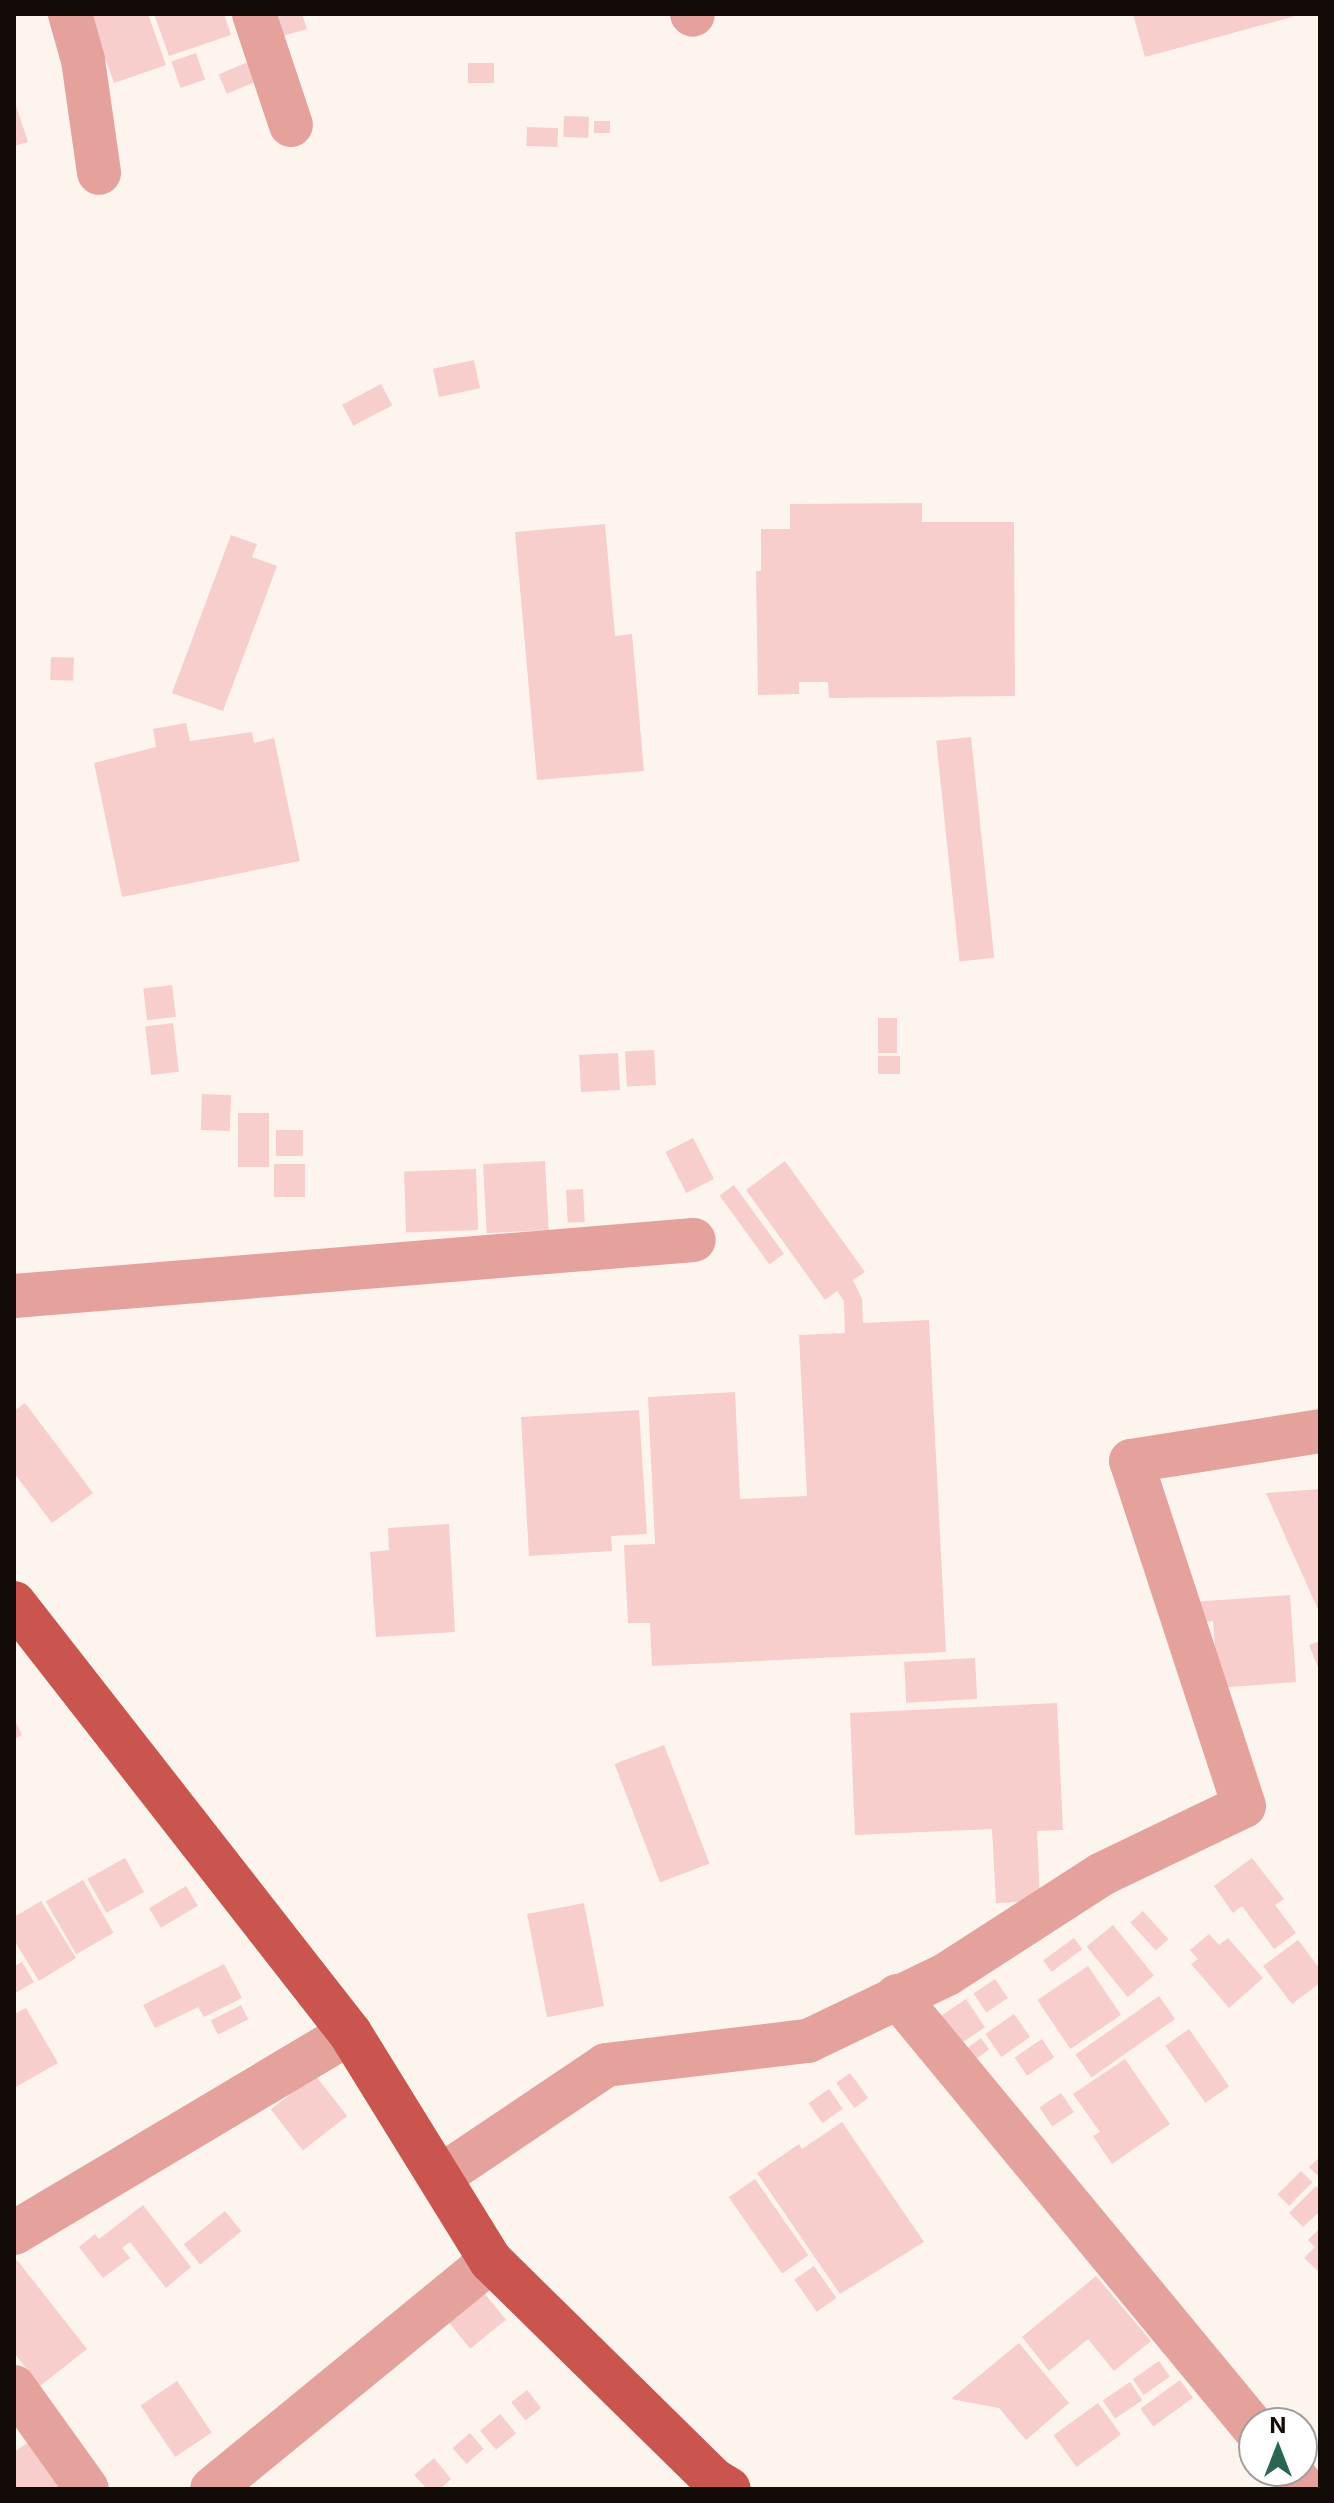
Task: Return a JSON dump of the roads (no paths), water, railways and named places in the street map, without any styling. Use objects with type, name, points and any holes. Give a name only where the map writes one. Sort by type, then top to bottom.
[{"type":"main road","points":[[14,1603],[350,2033],[491,2261],[714,2480],[729,2489]]},
{"type":"street","points":[[70,14],[83,60],[99,173]]},
{"type":"street","points":[[254,14],[291,125]]},
{"type":"street","points":[[14,1296],[694,1240]]},
{"type":"street","points":[[441,2176],[606,2065],[808,2041],[947,1974],[1102,1874],[1244,1806],[1131,1461],[1320,1431]]},
{"type":"street","points":[[897,1996],[1238,2409]]},
{"type":"street","points":[[14,2233],[350,2033]]},
{"type":"street","points":[[212,2489],[491,2261]]},
{"type":"street","points":[[14,2387],[87,2489]]}]
